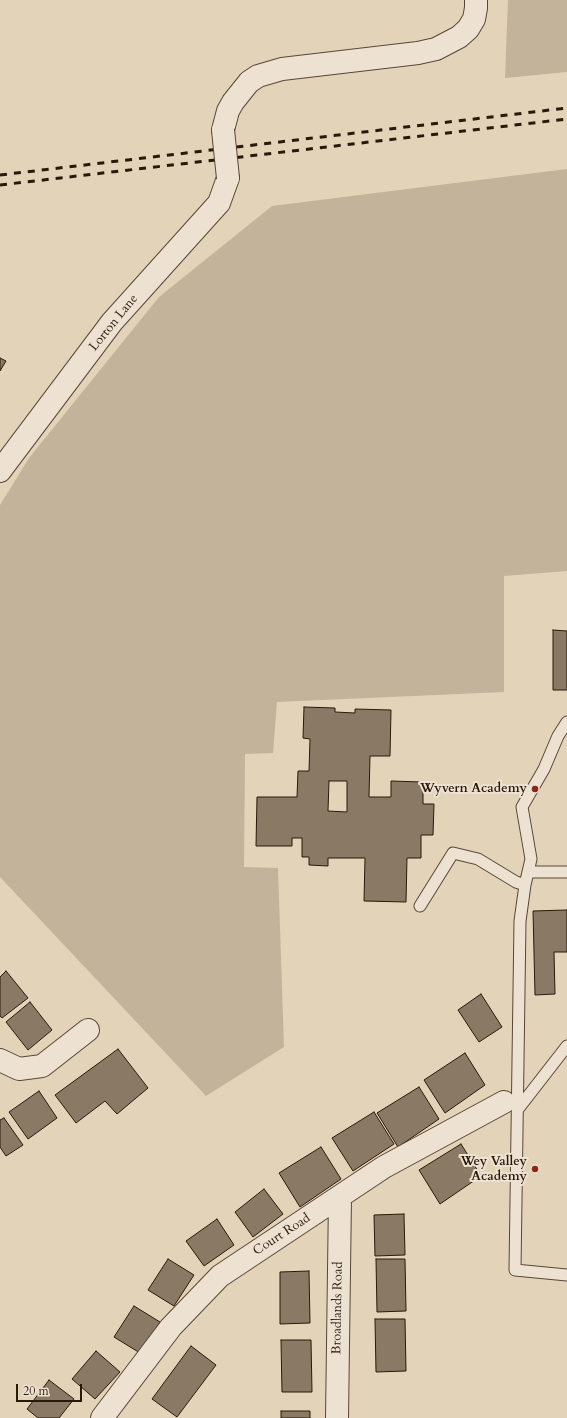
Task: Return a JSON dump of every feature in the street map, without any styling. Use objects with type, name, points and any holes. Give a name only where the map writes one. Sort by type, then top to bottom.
[{"type":"street","name":"Lorton Lane","points":[[0,471],[112,322],[219,202],[228,178],[223,130],[228,111],[233,102],[250,82],[258,76],[282,69],[404,55],[436,49],[459,38],[474,19],[476,4]]},
{"type":"street","points":[[0,1060],[19,1069],[42,1066],[88,1030]]},
{"type":"street","name":"Court Road","points":[[102,1418],[171,1327],[220,1276],[384,1167],[514,1104]]},
{"type":"street","name":"Broadlands Road","points":[[336,1418],[340,1197]]},
{"type":"lane","points":[[567,722],[558,736],[544,770],[522,807],[530,859],[520,921],[514,1104],[515,1270],[567,1274]]},
{"type":"lane","points":[[420,906],[453,853],[478,859],[516,882],[525,885]]},
{"type":"lane","points":[[528,872],[567,872]]},
{"type":"lane","points":[[514,1104],[567,1046]]},
{"type":"shaded area","points":[[508,0],[567,0],[567,72],[505,78]]},
{"type":"shaded area","points":[[567,169],[567,571],[504,576],[504,692],[277,702],[273,753],[245,754],[244,867],[278,868],[284,1047],[206,1096],[0,877],[0,505],[29,458],[159,297],[272,206]]},
{"type":"building","points":[[0,358],[6,361],[0,371]]},
{"type":"building","points":[[553,630],[567,631],[567,690],[553,690]]},
{"type":"building","points":[[304,707],[335,708],[335,712],[355,713],[355,709],[391,710],[390,756],[370,756],[369,797],[391,797],[391,781],[423,782],[423,804],[434,804],[433,835],[421,835],[421,858],[407,858],[406,902],[364,901],[365,858],[328,858],[328,866],[309,865],[309,857],[302,857],[302,838],[292,838],[292,846],[256,846],[257,797],[297,797],[298,771],[309,771],[310,739],[303,738]],"holes":[[[329,781],[347,781],[347,812],[328,811]]]},
{"type":"building","points":[[567,910],[567,952],[554,952],[555,994],[535,995],[533,911]]},
{"type":"building","points":[[6,971],[28,998],[2,1018],[0,1016],[0,977]]},
{"type":"building","points":[[481,994],[502,1027],[479,1042],[458,1010]]},
{"type":"building","points":[[30,1002],[52,1030],[28,1050],[6,1022]]},
{"type":"building","points":[[118,1049],[148,1088],[117,1114],[105,1101],[76,1123],[55,1095]]},
{"type":"building","points":[[465,1053],[485,1085],[445,1113],[424,1080]]},
{"type":"building","points":[[419,1087],[439,1119],[398,1147],[377,1113]]},
{"type":"building","points":[[39,1091],[57,1118],[28,1139],[9,1112]]},
{"type":"building","points":[[374,1112],[394,1144],[353,1171],[332,1138]]},
{"type":"building","points":[[4,1118],[23,1145],[6,1156],[0,1147],[0,1120]]},
{"type":"building","points":[[461,1144],[481,1176],[440,1204],[419,1170]]},
{"type":"building","points":[[321,1147],[341,1179],[300,1207],[279,1173]]},
{"type":"building","points":[[264,1189],[283,1214],[253,1237],[235,1212]]},
{"type":"building","points":[[404,1214],[405,1255],[375,1256],[374,1215]]},
{"type":"building","points":[[217,1219],[234,1245],[204,1266],[186,1241]]},
{"type":"building","points":[[168,1259],[194,1275],[174,1306],[148,1290]]},
{"type":"building","points":[[376,1259],[405,1259],[406,1311],[377,1312]]},
{"type":"building","points":[[309,1271],[310,1323],[280,1324],[280,1272]]},
{"type":"building","points":[[134,1306],[160,1322],[140,1353],[114,1337]]},
{"type":"building","points":[[375,1319],[405,1319],[406,1371],[376,1372]]},
{"type":"building","points":[[281,1340],[311,1340],[312,1392],[282,1392]]},
{"type":"building","points":[[191,1346],[216,1365],[177,1417],[152,1399]]},
{"type":"building","points":[[96,1351],[120,1372],[95,1399],[72,1379]]},
{"type":"building","points":[[49,1380],[74,1399],[59,1418],[38,1418],[27,1409]]},
{"type":"building","points":[[281,1411],[310,1411],[310,1418],[281,1418]]},
{"type":"railway","points":[[0,175],[567,108]]},
{"type":"railway","points":[[0,185],[567,119]]},
{"type":"place","name":"Wyvern Academy","points":[[535,789]]},
{"type":"place","name":"Wey Valley Academy","points":[[535,1169]]}]
